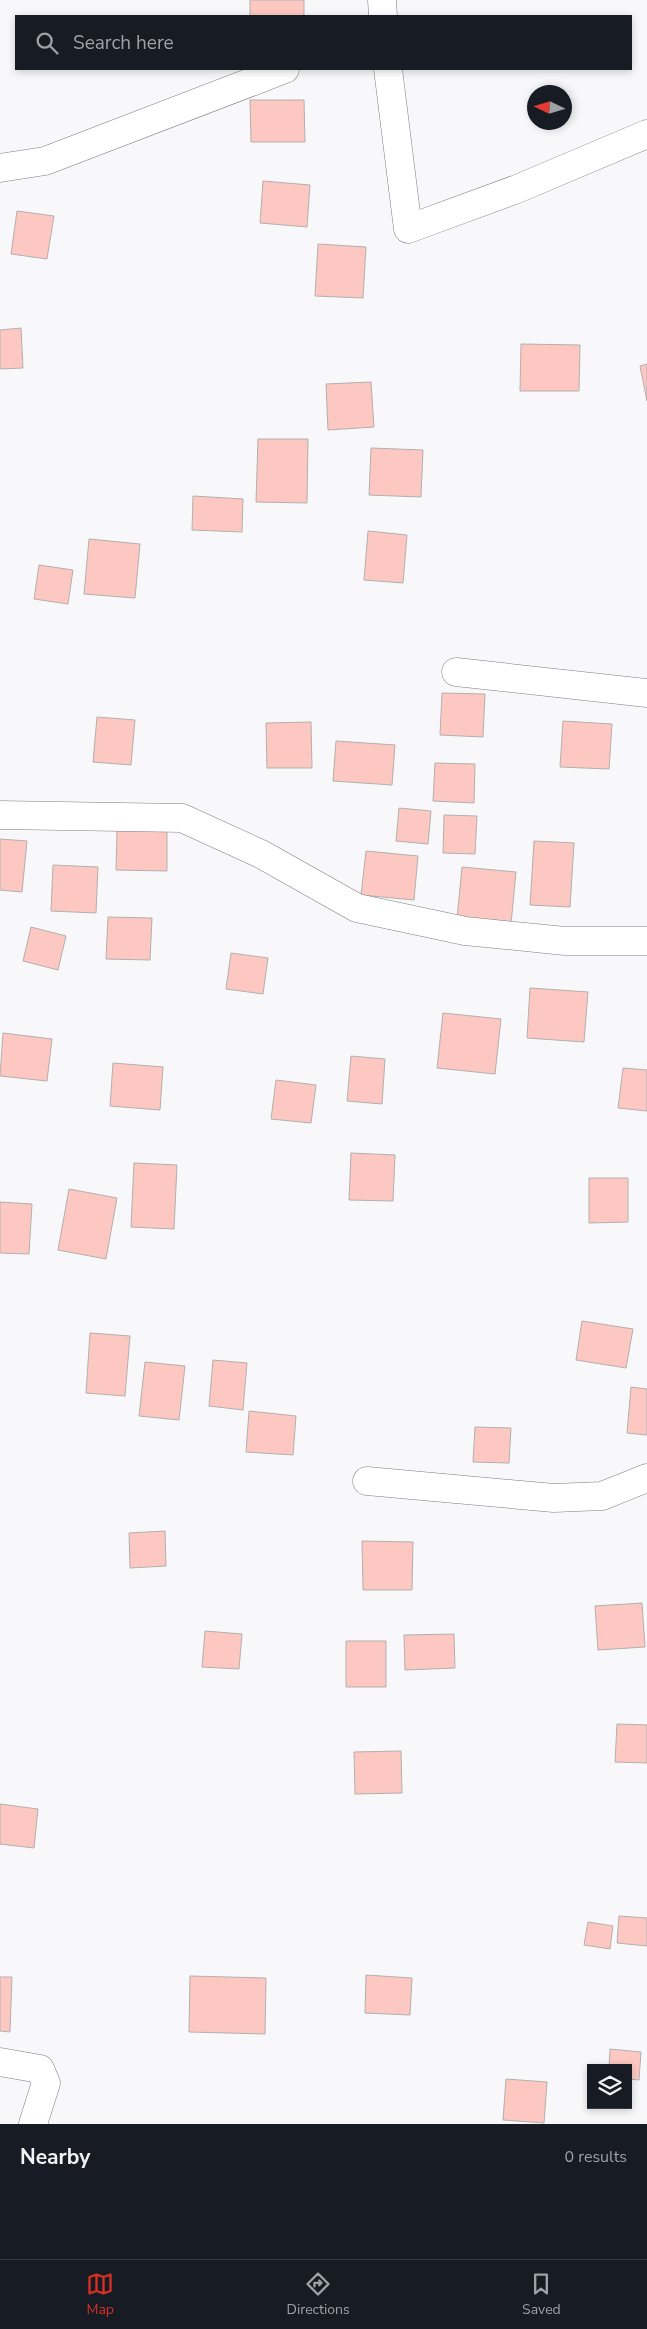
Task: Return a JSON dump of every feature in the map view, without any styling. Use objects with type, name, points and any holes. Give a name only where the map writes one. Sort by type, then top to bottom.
[{"type":"street","points":[[382,0],[383,15]]},
{"type":"street","points":[[0,168],[45,161],[282,70]]},
{"type":"street","points":[[388,70],[408,229],[517,189],[647,134]]},
{"type":"street","points":[[456,672],[647,694]]},
{"type":"street","points":[[0,815],[182,818],[261,854],[357,908],[465,931],[565,941],[647,941]]},
{"type":"street","points":[[367,1481],[554,1498],[602,1496],[647,1478]]},
{"type":"street","points":[[0,2062],[40,2069],[46,2083],[33,2124]]},
{"type":"building","points":[[250,0],[304,0],[304,15],[250,15]]},
{"type":"building","points":[[250,100],[304,100],[305,142],[251,142]]},
{"type":"building","points":[[263,181],[310,185],[307,227],[260,223]]},
{"type":"building","points":[[17,211],[54,216],[47,259],[11,254]]},
{"type":"building","points":[[318,244],[366,247],[363,298],[315,296]]},
{"type":"building","points":[[21,328],[23,368],[0,369],[0,330]]},
{"type":"building","points":[[521,344],[580,345],[579,391],[520,391]]},
{"type":"building","points":[[647,364],[647,401],[640,366]]},
{"type":"building","points":[[371,382],[374,427],[328,430],[326,384]]},
{"type":"building","points":[[258,439],[308,439],[307,503],[256,502]]},
{"type":"building","points":[[371,448],[423,450],[421,497],[369,495]]},
{"type":"building","points":[[193,496],[243,499],[242,532],[192,530]]},
{"type":"building","points":[[368,531],[407,535],[403,583],[364,580]]},
{"type":"building","points":[[89,539],[140,544],[135,598],[84,594]]},
{"type":"building","points":[[39,565],[73,570],[68,604],[34,599]]},
{"type":"building","points":[[442,693],[485,694],[483,737],[440,735]]},
{"type":"building","points":[[97,717],[135,720],[131,765],[93,762]]},
{"type":"building","points":[[563,721],[612,724],[609,769],[560,767]]},
{"type":"building","points":[[311,722],[312,768],[267,768],[266,723]]},
{"type":"building","points":[[336,741],[395,745],[392,785],[333,781]]},
{"type":"building","points":[[435,763],[475,764],[474,803],[433,801]]},
{"type":"building","points":[[399,808],[431,811],[428,844],[396,841]]},
{"type":"building","points":[[444,815],[477,816],[475,854],[443,853]]},
{"type":"building","points":[[117,830],[167,831],[167,871],[116,870]]},
{"type":"building","points":[[0,839],[27,841],[22,892],[0,890]]},
{"type":"building","points":[[534,841],[574,843],[570,907],[530,905]]},
{"type":"building","points":[[366,851],[418,856],[414,900],[361,895]]},
{"type":"building","points":[[53,865],[98,867],[96,913],[51,911]]},
{"type":"building","points":[[462,867],[516,872],[511,924],[457,918]]},
{"type":"building","points":[[108,917],[152,918],[150,960],[106,959]]},
{"type":"building","points":[[31,927],[66,936],[58,970],[23,961]]},
{"type":"building","points":[[231,953],[268,958],[263,994],[226,989]]},
{"type":"building","points":[[530,988],[588,992],[584,1042],[527,1038]]},
{"type":"building","points":[[443,1013],[501,1019],[495,1074],[437,1068]]},
{"type":"building","points":[[3,1033],[52,1039],[47,1081],[0,1076]]},
{"type":"building","points":[[351,1056],[385,1059],[382,1104],[347,1101]]},
{"type":"building","points":[[113,1063],[163,1067],[160,1110],[110,1106]]},
{"type":"building","points":[[623,1068],[647,1070],[647,1111],[618,1108]]},
{"type":"building","points":[[276,1080],[316,1085],[311,1123],[271,1119]]},
{"type":"building","points":[[351,1153],[395,1155],[393,1201],[349,1200]]},
{"type":"building","points":[[134,1163],[177,1165],[174,1229],[131,1227]]},
{"type":"building","points":[[589,1178],[628,1178],[628,1222],[589,1223]]},
{"type":"building","points":[[69,1189],[117,1198],[106,1259],[58,1250]]},
{"type":"building","points":[[0,1202],[32,1204],[29,1254],[0,1253]]},
{"type":"building","points":[[582,1321],[633,1329],[626,1368],[576,1360]]},
{"type":"building","points":[[90,1333],[130,1336],[125,1396],[86,1393]]},
{"type":"building","points":[[213,1360],[247,1363],[243,1410],[209,1406]]},
{"type":"building","points":[[145,1362],[185,1366],[179,1420],[139,1416]]},
{"type":"building","points":[[631,1387],[647,1389],[647,1435],[627,1433]]},
{"type":"building","points":[[249,1411],[296,1416],[293,1455],[246,1452]]},
{"type":"building","points":[[475,1427],[511,1428],[509,1463],[473,1462]]},
{"type":"building","points":[[165,1531],[166,1566],[130,1568],[129,1533]]},
{"type":"building","points":[[362,1541],[413,1542],[412,1590],[363,1590]]},
{"type":"building","points":[[642,1603],[645,1647],[598,1650],[595,1606]]},
{"type":"building","points":[[205,1631],[242,1634],[239,1669],[202,1667]]},
{"type":"building","points":[[454,1634],[455,1668],[405,1670],[404,1635]]},
{"type":"building","points":[[346,1641],[386,1641],[386,1687],[346,1687]]},
{"type":"building","points":[[617,1724],[647,1725],[647,1763],[615,1762]]},
{"type":"building","points":[[401,1751],[402,1793],[355,1794],[354,1752]]},
{"type":"building","points":[[0,1804],[38,1809],[34,1848],[0,1844]]},
{"type":"building","points":[[619,1916],[647,1918],[647,1946],[617,1943]]},
{"type":"building","points":[[588,1922],[613,1926],[610,1949],[584,1945]]},
{"type":"building","points":[[366,1975],[412,1978],[410,2015],[365,2013]]},
{"type":"building","points":[[190,1976],[266,1978],[265,2034],[189,2032]]},
{"type":"building","points":[[0,1977],[12,1977],[10,2032],[0,2031]]},
{"type":"building","points":[[610,2049],[641,2052],[639,2080],[632,2079],[632,2064],[609,2064]]},
{"type":"building","points":[[506,2079],[547,2082],[544,2123],[503,2120]]}]
